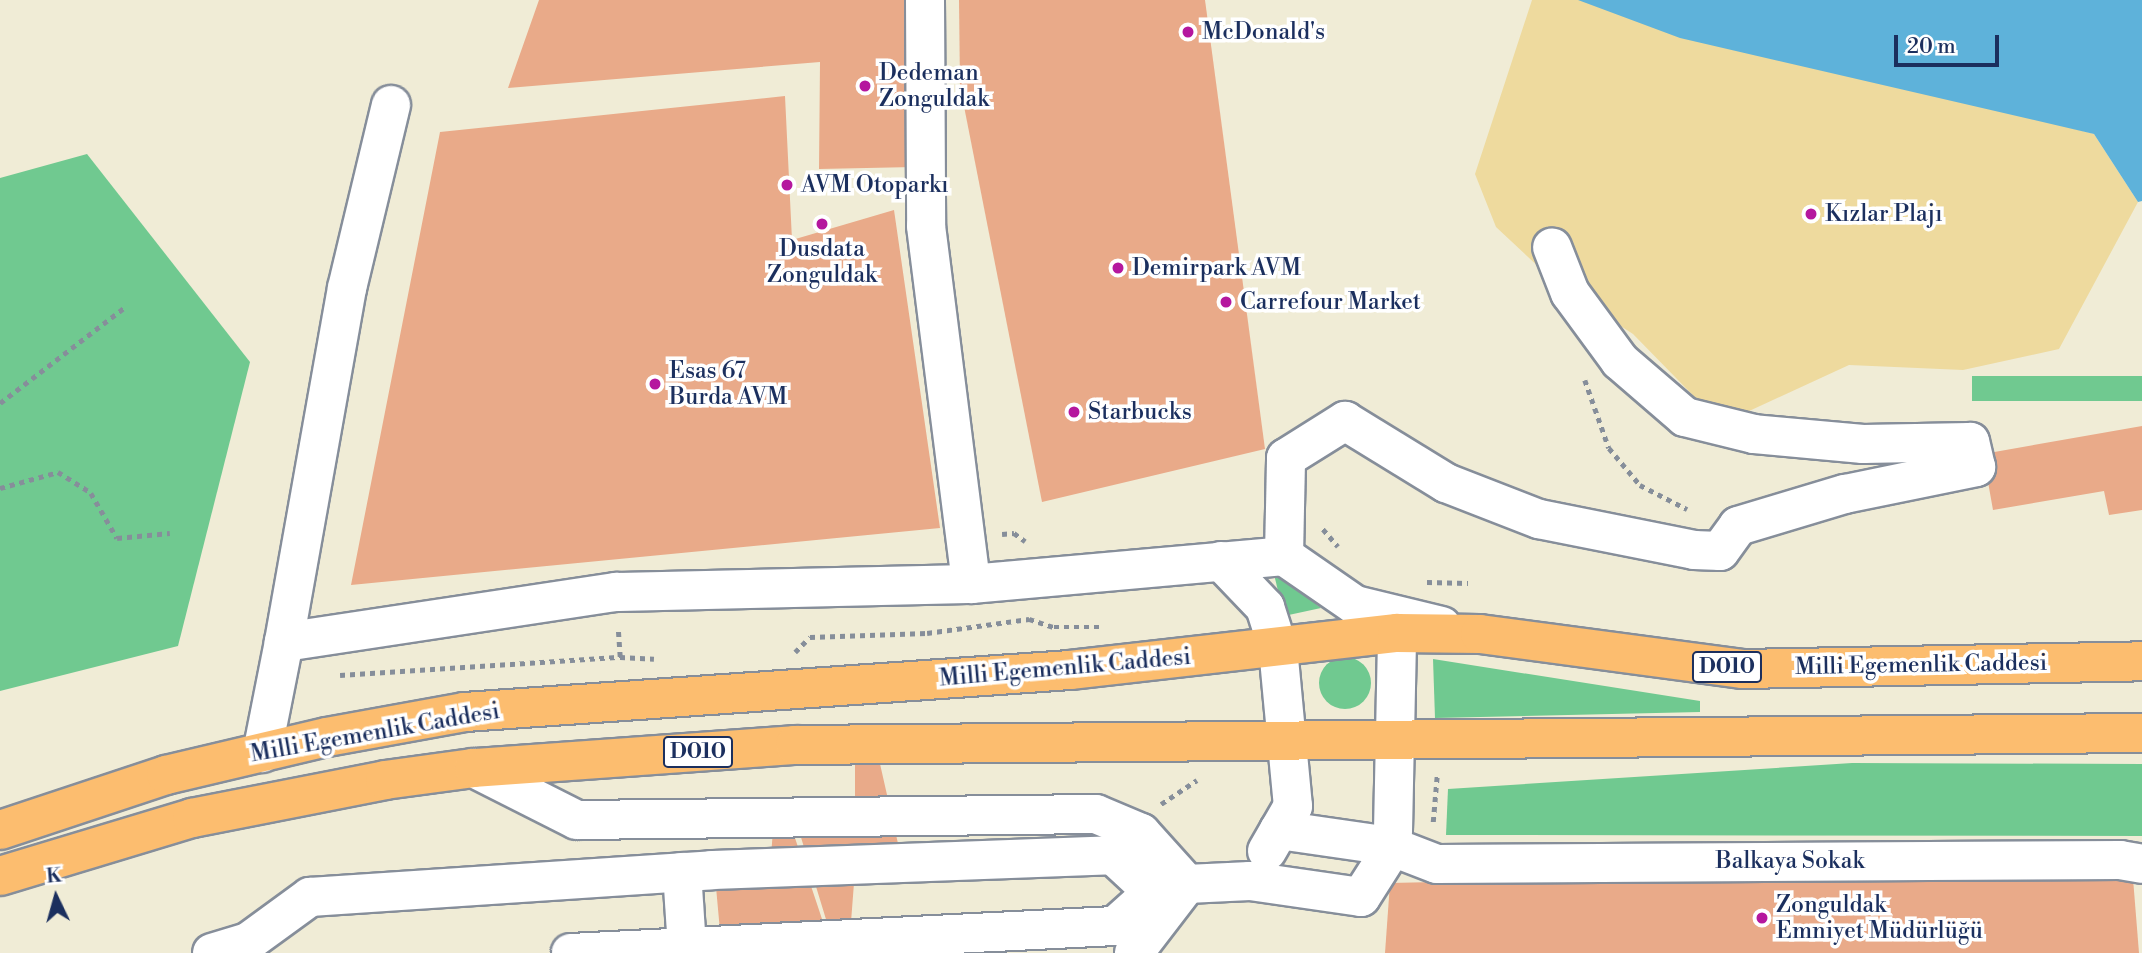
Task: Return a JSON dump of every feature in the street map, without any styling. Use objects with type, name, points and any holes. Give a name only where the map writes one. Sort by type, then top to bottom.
[{"type":"highway","name":"Milli Egemenlik Caddesi","points":[[0,830],[166,775],[465,712],[1070,670],[1397,633],[1480,634],[1742,669],[2142,661]]},
{"type":"highway","name":"D010","points":[[0,876],[192,818],[474,768],[795,745],[1395,742],[2142,733]]},
{"type":"street","points":[[925,0],[926,226],[971,584]]},
{"type":"street","points":[[262,753],[347,288],[391,105]]},
{"type":"street","points":[[1284,556],[1286,458],[1345,421],[1446,483],[1539,519],[1694,551],[1720,551],[1738,526],[1791,510],[1976,467],[1970,442],[1863,444],[1754,434],[1685,417],[1620,361],[1570,293],[1552,247]]},
{"type":"street","points":[[284,642],[616,592],[971,584],[1284,556],[1397,633],[1390,846],[1361,897],[1250,881],[1170,888],[1115,926],[571,953]]},
{"type":"street","points":[[1221,561],[1265,607],[1278,648],[1293,806],[1250,881]]},
{"type":"street","points":[[1355,605],[1480,634]]},
{"type":"street","points":[[474,768],[577,820],[1096,814],[1141,832],[1170,888]]},
{"type":"street","points":[[1279,831],[1390,846],[1435,847]]},
{"type":"street","name":"Balkaya Sokak","points":[[1435,847],[2092,860],[2142,864]]},
{"type":"street","points":[[212,953],[263,948],[310,897],[682,872],[1113,855],[1170,888]]},
{"type":"street","points":[[671,950],[682,872]]},
{"type":"street","points":[[1134,953],[1170,888]]},
{"type":"path","points":[[0,403],[125,307]]},
{"type":"path","points":[[0,488],[58,472],[90,494],[117,538],[170,533]]},
{"type":"path","points":[[616,592],[620,657]]},
{"type":"path","points":[[791,655],[810,637],[927,633],[1029,619],[1054,627],[1114,628]]},
{"type":"path","points":[[340,675],[620,657],[660,659]]},
{"type":"path","points":[[1435,847],[1437,767]]},
{"type":"path","points":[[1160,805],[1203,775]]},
{"type":"green space","points":[[87,154],[250,362],[178,646],[0,691],[0,178]]},
{"type":"green space","points":[[1972,376],[2142,376],[2142,401],[1972,401]]},
{"type":"green space","points":[[1273,570],[1321,608],[1284,616]]},
{"type":"green space","points":[[1345,657],[1364,664],[1371,683],[1364,702],[1345,709],[1326,702],[1319,683],[1326,664]]},
{"type":"green space","points":[[1433,659],[1700,701],[1700,712],[1435,718]]},
{"type":"green space","points":[[1852,763],[2142,764],[2142,836],[1446,835],[1448,789]]},
{"type":"sand","name":"Kızlar Plajı","points":[[1532,0],[1594,0],[2094,134],[2138,202],[2059,349],[1963,370],[1849,365],[1721,424],[1633,334],[1559,286],[1496,227],[1475,174]]},
{"type":"water","points":[[1578,0],[2142,0],[2142,201],[2138,202],[2094,134],[1680,38]]},
{"type":"building","name":"Dedeman Zonguldak","points":[[539,0],[908,0],[914,167],[819,169],[820,62],[508,88]]},
{"type":"building","name":"Demirpark AVM","points":[[959,0],[1205,0],[1265,449],[1042,502],[960,86]]},
{"type":"building","name":"Esas 67 Burda AVM","points":[[785,96],[792,240],[894,210],[940,528],[351,585],[440,132]]},
{"type":"building","points":[[2142,426],[2142,510],[2109,515],[2104,491],[1993,510],[1983,454]]},
{"type":"building","points":[[878,755],[904,870],[854,883],[850,935],[832,939],[796,821],[855,814],[855,758]]},
{"type":"building","points":[[791,826],[829,940],[722,953],[716,887],[769,882],[773,830]]},
{"type":"building","name":"Zonguldak Emniyet Müdürlüğü","points":[[2132,866],[2139,953],[1385,953],[1390,883]]},
{"type":"place","name":"McDonald's","points":[[1188,32]]},
{"type":"place","name":"Dedeman Zonguldak","points":[[865,86]]},
{"type":"place","name":"AVM Otoparkı","points":[[787,185]]},
{"type":"place","name":"Kızlar Plajı","points":[[1811,214]]},
{"type":"place","name":"Dusdata Zonguldak","points":[[822,224]]},
{"type":"place","name":"Demirpark AVM","points":[[1118,268]]},
{"type":"place","name":"Carrefour Market","points":[[1226,302]]},
{"type":"place","name":"Esas 67 Burda AVM","points":[[655,384]]},
{"type":"place","name":"Starbucks","points":[[1074,412]]},
{"type":"place","name":"Zonguldak Emniyet Müdürlüğü","points":[[1762,918]]}]
